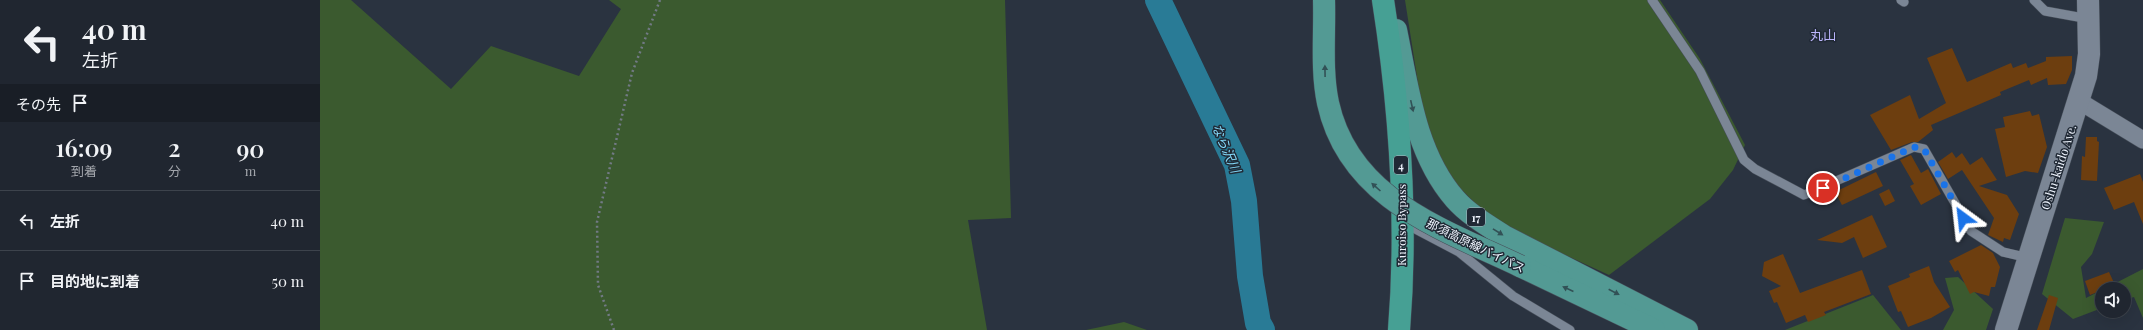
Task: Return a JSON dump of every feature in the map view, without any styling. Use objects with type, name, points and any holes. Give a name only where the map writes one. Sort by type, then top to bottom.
[{"type":"highway","name":"Kuroiso Bypass","points":[[1383,0],[1396,96],[1400,151],[1402,222],[1399,330]]},
{"type":"main road","name":"那須高原線バイパス","points":[[1324,0],[1325,77],[1328,103],[1335,126],[1346,149],[1359,170],[1374,186],[1393,201],[1417,216],[1654,330]]},
{"type":"main road","name":"那須高原線バイパス","points":[[1389,0],[1417,124],[1429,159],[1441,182],[1456,200],[1478,219],[1504,236],[1687,330]]},
{"type":"main road","name":"Oshu-kaido Ave.","points":[[2006,330],[2086,76],[2089,54],[2089,11]]},
{"type":"street","points":[[2079,101],[2143,140]]},
{"type":"lane","points":[[1652,0],[1700,71],[1744,160],[1755,170],[1804,195],[1914,147],[1924,149],[1970,231],[2004,252],[2029,258]]},
{"type":"lane","points":[[2034,0],[2045,11],[2089,11]]},
{"type":"lane","points":[[1402,222],[1459,252],[1513,296],[1570,330]]},
{"type":"path","points":[[614,330],[598,285],[597,222],[632,73],[660,0]]},
{"type":"green space","points":[[320,0],[351,0],[451,89],[491,46],[579,76],[621,9],[609,0],[1005,0],[1011,218],[968,220],[987,330],[320,330]]},
{"type":"green space","points":[[1405,0],[1660,0],[1700,59],[1745,145],[1733,170],[1710,199],[1609,275],[1526,237],[1485,213],[1446,174],[1422,109]]},
{"type":"green space","points":[[2065,218],[2104,222],[2092,254],[2081,267],[2086,298],[2095,294],[2095,311],[2073,319],[2042,294]]},
{"type":"green space","points":[[2143,269],[2143,318],[2134,297],[2131,298],[2131,282],[2118,282]]},
{"type":"green space","points":[[1958,277],[1993,309],[1986,330],[1943,330],[1954,310],[1945,278]]},
{"type":"green space","points":[[1873,295],[1901,330],[1785,330]]},
{"type":"green space","points":[[1124,322],[1147,330],[1086,330]]},
{"type":"building","points":[[1952,48],[1967,82],[2011,63],[2013,68],[2026,63],[2028,68],[2046,61],[2046,57],[2072,56],[2072,70],[2066,84],[2048,85],[2047,78],[2031,85],[2029,80],[2000,92],[2001,95],[1931,125],[1933,130],[1918,142],[1912,142],[1891,150],[1870,115],[1910,95],[1919,119],[1946,103],[1927,58]]},
{"type":"building","points":[[2030,111],[2032,116],[2039,114],[2047,147],[2038,173],[2025,171],[2006,177],[1995,129],[2005,127],[2003,117]]},
{"type":"building","points":[[2086,137],[2097,137],[2097,141],[2099,142],[2097,181],[2081,180],[2082,156],[2085,157]]},
{"type":"building","points":[[1952,152],[1956,158],[1962,153],[1970,165],[1982,157],[1997,180],[1979,186],[2007,195],[2019,214],[2010,240],[2004,238],[2003,242],[1988,235],[1994,218],[1962,170],[1948,179],[1938,162]]},
{"type":"building","points":[[1911,155],[1921,173],[1928,169],[1941,194],[1921,205],[1910,186],[1914,184],[1900,160]]},
{"type":"building","points":[[1876,172],[1883,186],[1842,205],[1835,192]]},
{"type":"building","points":[[2140,174],[2143,182],[2143,224],[2134,202],[2114,210],[2104,188]]},
{"type":"building","points":[[1889,189],[1895,201],[1885,206],[1879,194]]},
{"type":"building","points":[[1872,215],[1887,247],[1863,258],[1854,237],[1842,243],[1817,240]]},
{"type":"building","points":[[1981,245],[1993,253],[2000,267],[1995,287],[1991,287],[1989,296],[1974,292],[1970,294],[1958,270],[1955,272],[1949,261]]},
{"type":"building","points":[[1783,254],[1800,293],[1862,270],[1871,294],[1824,312],[1826,315],[1808,322],[1805,315],[1786,323],[1777,302],[1774,303],[1769,291],[1781,286],[1762,276],[1764,262]]},
{"type":"building","points":[[1929,266],[1934,282],[1950,307],[1931,318],[1908,327],[1901,311],[1898,312],[1888,286],[1910,277],[1909,274]]},
{"type":"building","points":[[2109,272],[2114,282],[2095,282],[2095,293],[2090,295],[2085,281]]},
{"type":"building","points":[[2049,295],[2058,298],[2049,330],[2037,330]]},
{"type":"waterway","name":"なら沢川","points":[[1158,0],[1237,165],[1244,201],[1250,276],[1258,323],[1262,330]]},
{"type":"district","name":"丸山","points":[[1823,34]]},
{"type":"route","points":[[1823,188],[1914,147],[1924,149],[1963,218]]}]
